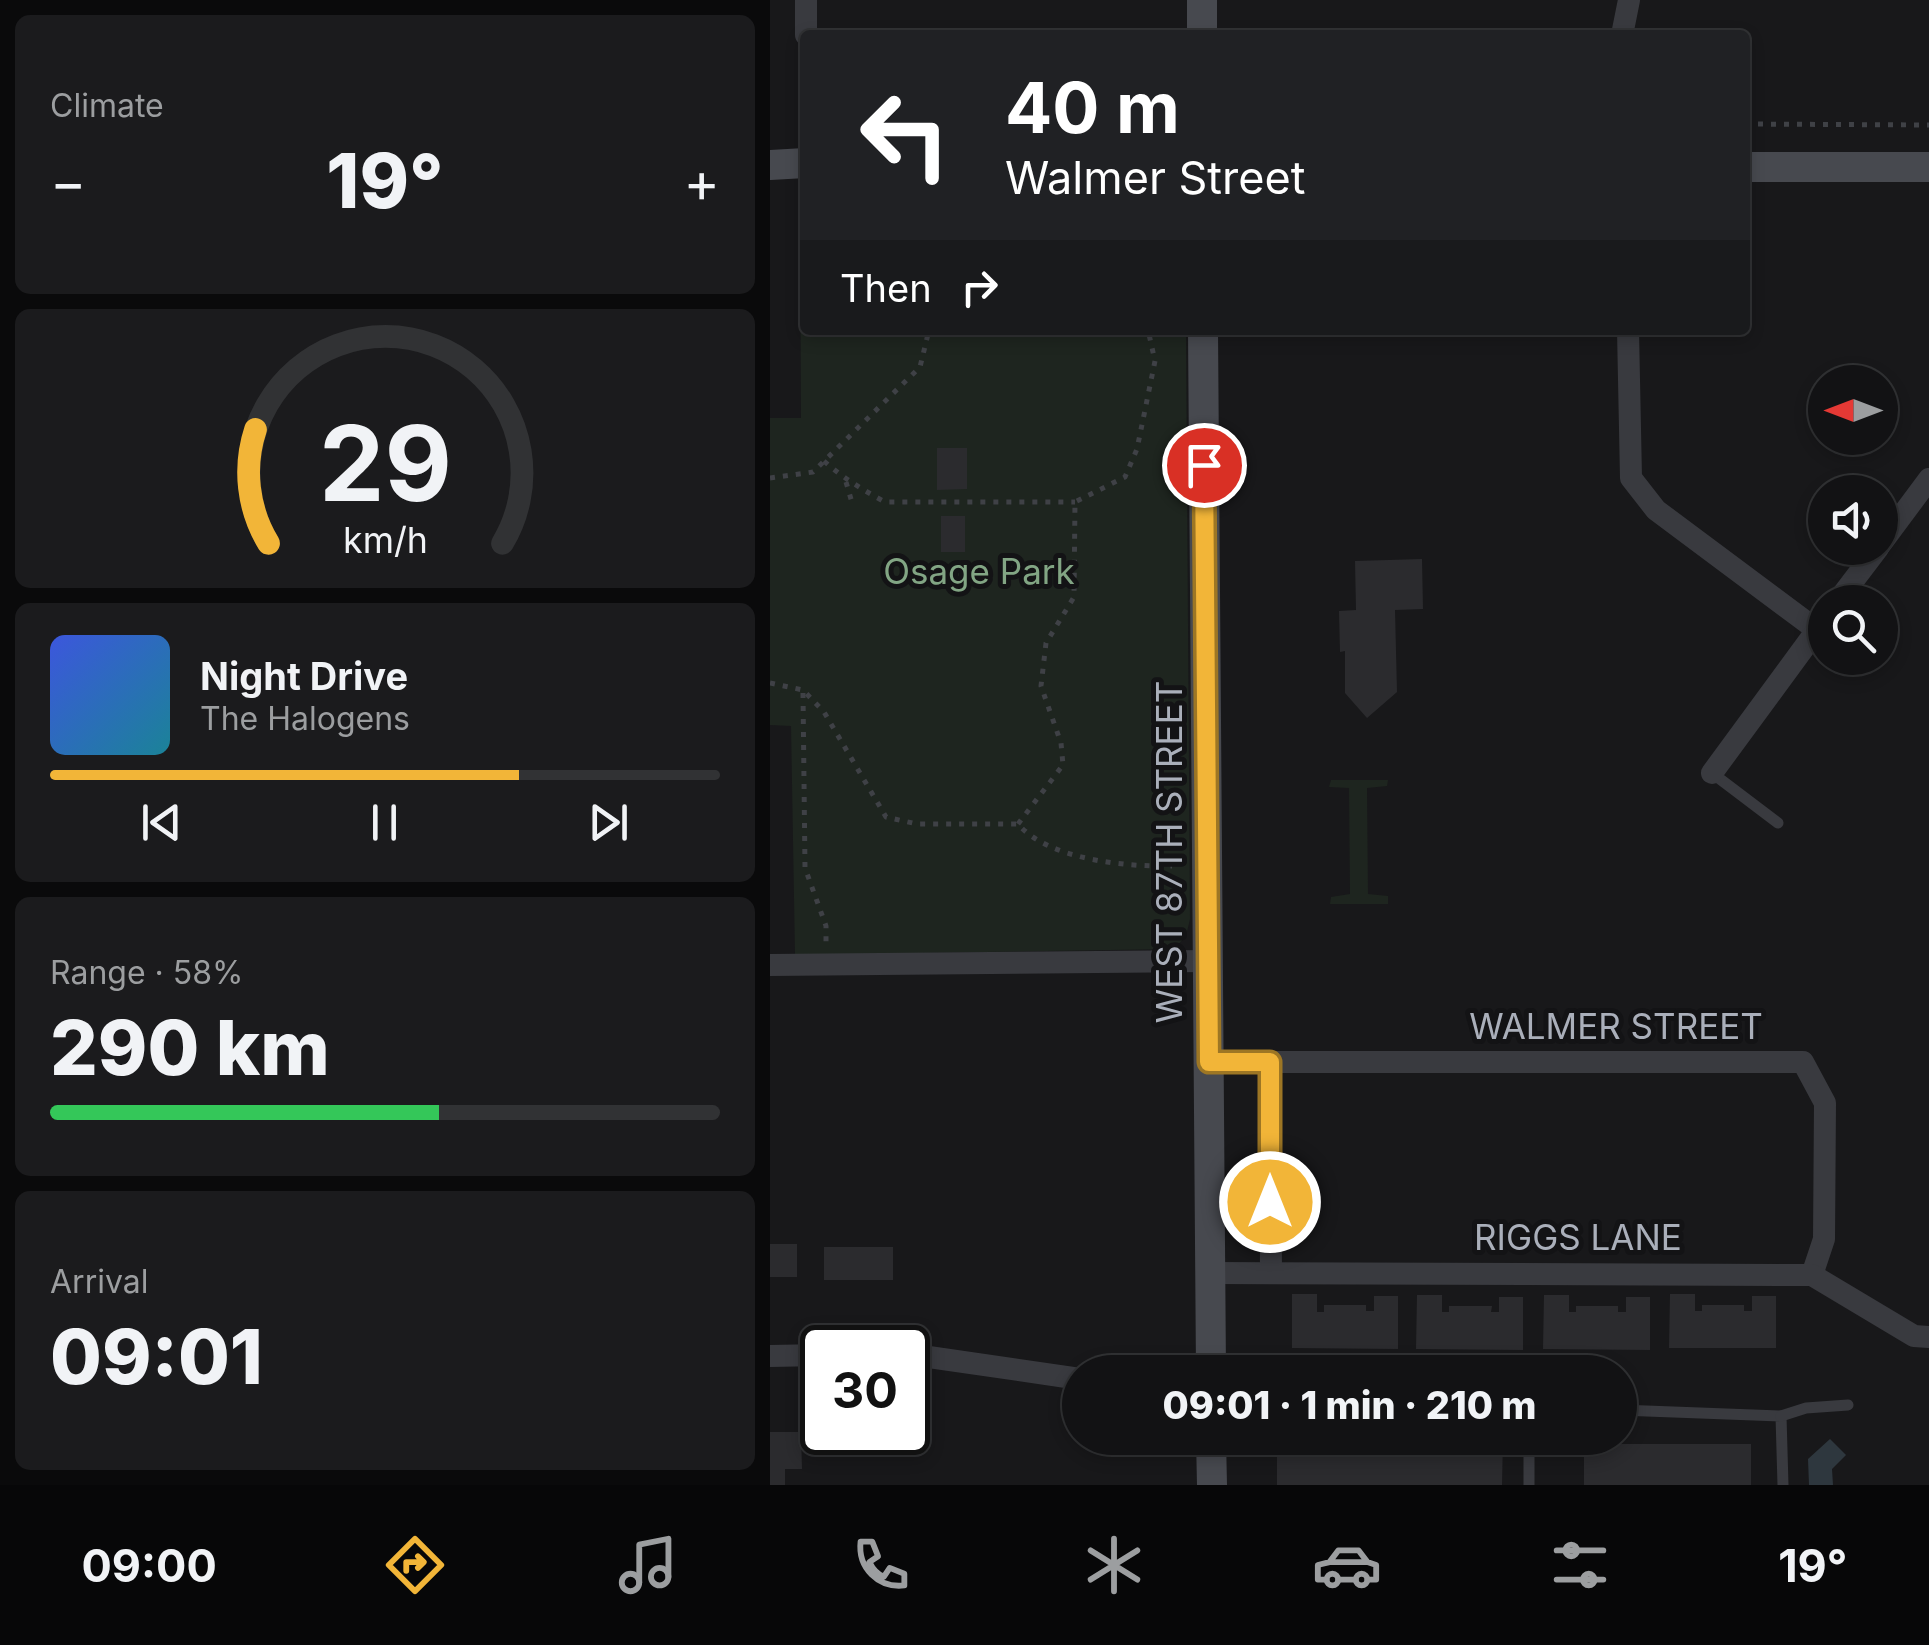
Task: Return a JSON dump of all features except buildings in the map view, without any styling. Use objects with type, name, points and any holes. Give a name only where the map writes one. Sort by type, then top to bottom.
[{"type":"street","points":[[806,0],[806,30]]},
{"type":"street","points":[[1202,0],[1202,30]]},
{"type":"street","points":[[1623,30],[1629,0]]},
{"type":"street","points":[[770,165],[800,162]]},
{"type":"street","points":[[1750,167],[1929,167]]},
{"type":"street","name":"WEST 87TH STREET","points":[[1204,335],[1211,1355]]},
{"type":"street","points":[[1628,335],[1631,478],[1656,510],[1808,616]]},
{"type":"street","points":[[1898,520],[1929,478]]},
{"type":"street","points":[[1712,773],[1808,643]]},
{"type":"street","points":[[770,965],[1208,961]]},
{"type":"street","name":"WALMER STREET","points":[[1209,1062],[1803,1062],[1825,1104],[1824,1239],[1812,1275]]},
{"type":"street","points":[[1270,1062],[1270,1272]]},
{"type":"street","name":"RIGGS LANE","points":[[1210,1272],[1812,1275]]},
{"type":"street","points":[[1812,1275],[1914,1336],[1929,1338]]},
{"type":"street","points":[[770,1356],[800,1355]]},
{"type":"street","points":[[930,1357],[1062,1376]]},
{"type":"street","points":[[1211,1455],[1212,1485]]},
{"type":"lane","points":[[1712,773],[1778,823]]},
{"type":"lane","points":[[1637,1411],[1781,1416],[1806,1408],[1848,1405]]},
{"type":"lane","points":[[1781,1416],[1783,1485]]},
{"type":"lane","points":[[1528,1485],[1529,1455]]},
{"type":"path","points":[[1750,124],[1929,125]]},
{"type":"path","points":[[770,478],[813,472],[920,367],[928,335]]},
{"type":"path","points":[[824,462],[846,481],[860,484],[885,502],[1075,502],[1125,478],[1137,449],[1154,361],[1149,335]]},
{"type":"path","points":[[846,481],[852,506]]},
{"type":"path","points":[[1018,824],[1063,765],[1061,743],[1041,686],[1046,643],[1074,597],[1075,502]]},
{"type":"path","points":[[770,683],[802,690],[824,712],[886,818],[917,824],[1018,824]]},
{"type":"path","points":[[802,690],[805,868],[826,926],[826,942]]},
{"type":"path","points":[[1018,824],[1024,832],[1078,856],[1124,867],[1172,866]]},
{"type":"green space","name":"Osage Park","points":[[801,335],[1186,335],[1190,919],[1186,936],[1174,949],[795,955],[791,726],[770,725],[770,418],[801,418]]},
{"type":"green space","points":[[1331,780],[1388,780],[1387,786],[1367,788],[1368,894],[1388,896],[1388,904],[1330,904],[1331,897],[1350,894],[1349,788],[1329,787]]},
{"type":"shaded area","points":[[1830,1439],[1846,1455],[1832,1469],[1833,1485],[1809,1485],[1808,1459]]},
{"type":"route","points":[[1204,465],[1209,1062],[1270,1062],[1270,1202]]}]
